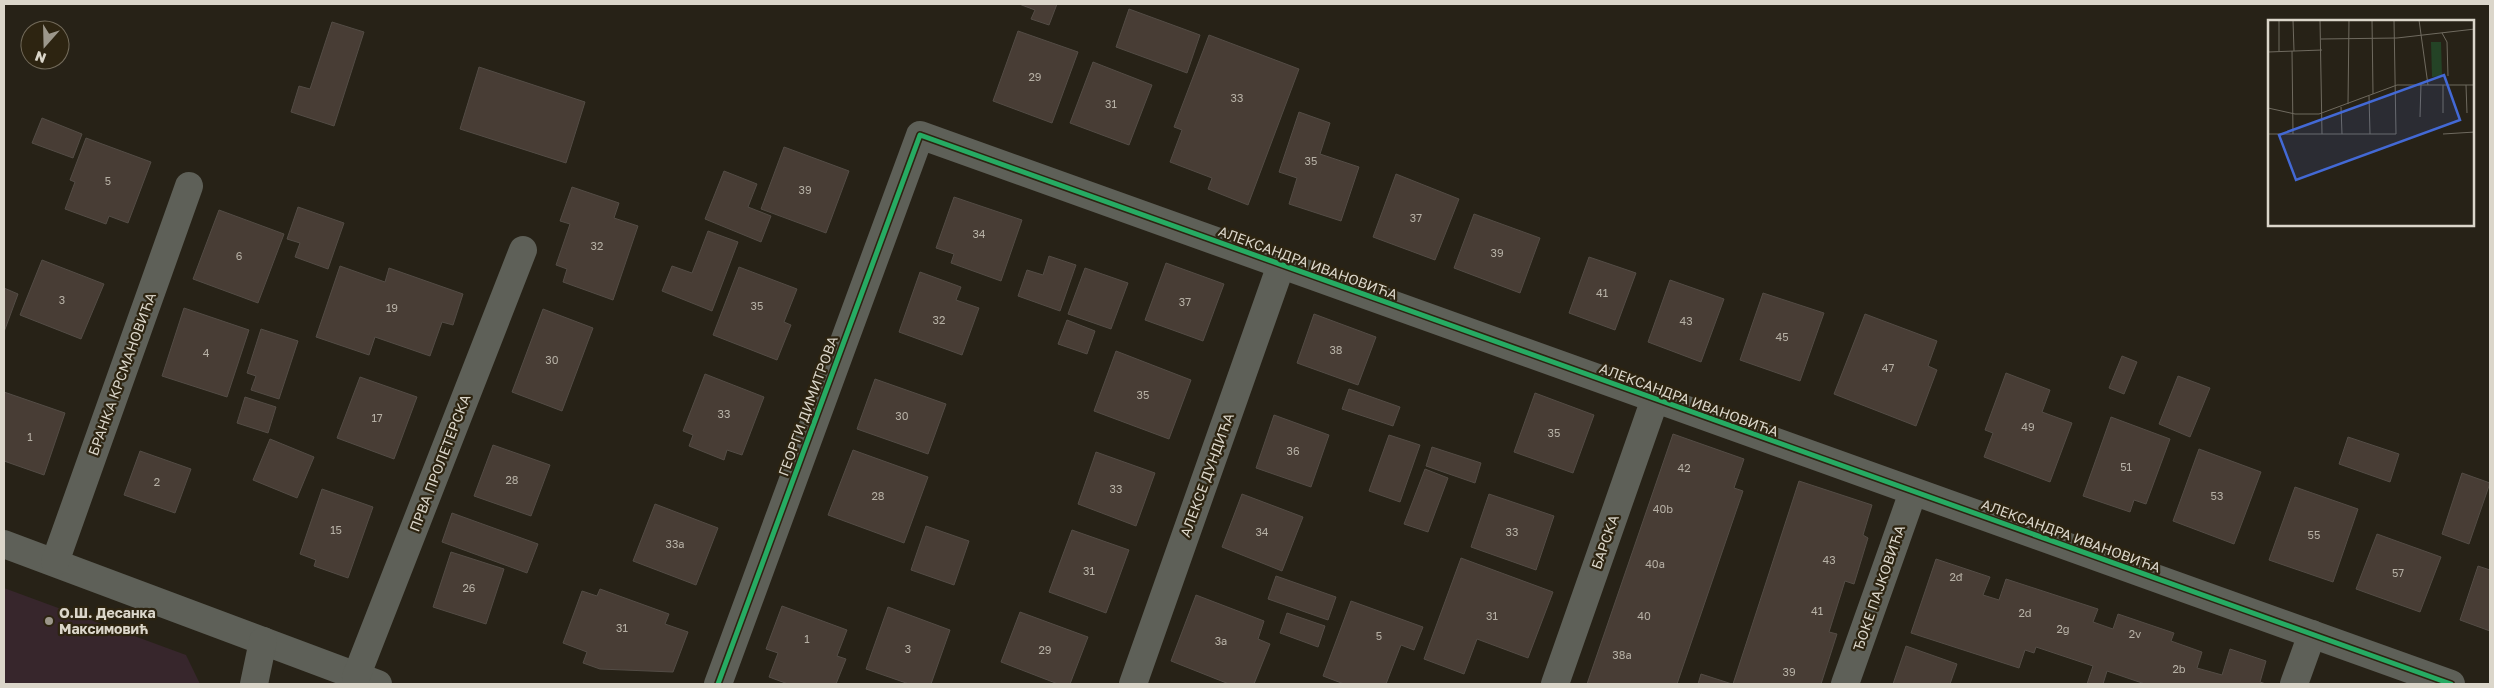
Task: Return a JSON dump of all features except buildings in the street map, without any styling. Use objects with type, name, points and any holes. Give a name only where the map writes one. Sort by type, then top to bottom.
[{"type":"street","name":"АЛЕКСАНДРА ИВАНОВИЋА","points":[[920,135],[2451,684]]},
{"type":"street","name":"ГЕОРГИ ДИМИТРОВА","points":[[718,684],[920,135]]},
{"type":"street","name":"БРАНКА КРСМАНОВИЋА","points":[[55,562],[189,186]]},
{"type":"street","name":"ПРВА ПРОЛЕТЕРСКА","points":[[367,681],[524,250]]},
{"type":"street","name":"АЛЕКСЕ ДУНДИЋА","points":[[1133,684],[1281,265]]},
{"type":"street","name":"БАРСКА","points":[[1555,684],[1655,399]]},
{"type":"street","name":"ЂОКЕ ПАЈКОВИЋА","points":[[1845,684],[1913,492]]},
{"type":"street","points":[[4,544],[367,681]]},
{"type":"street","points":[[2294,684],[2312,634]]},
{"type":"street","points":[[254,684],[263,641]]},
{"type":"shaded area","name":"О.Ш. Десанка Максимовић","points":[[4,588],[186,655],[200,684],[4,684]]},
{"type":"cycle path","points":[[718,684],[920,135],[2451,684]]},
{"type":"place","name":"О.Ш. Десанка Максимовић","points":[[49,621]]}]
